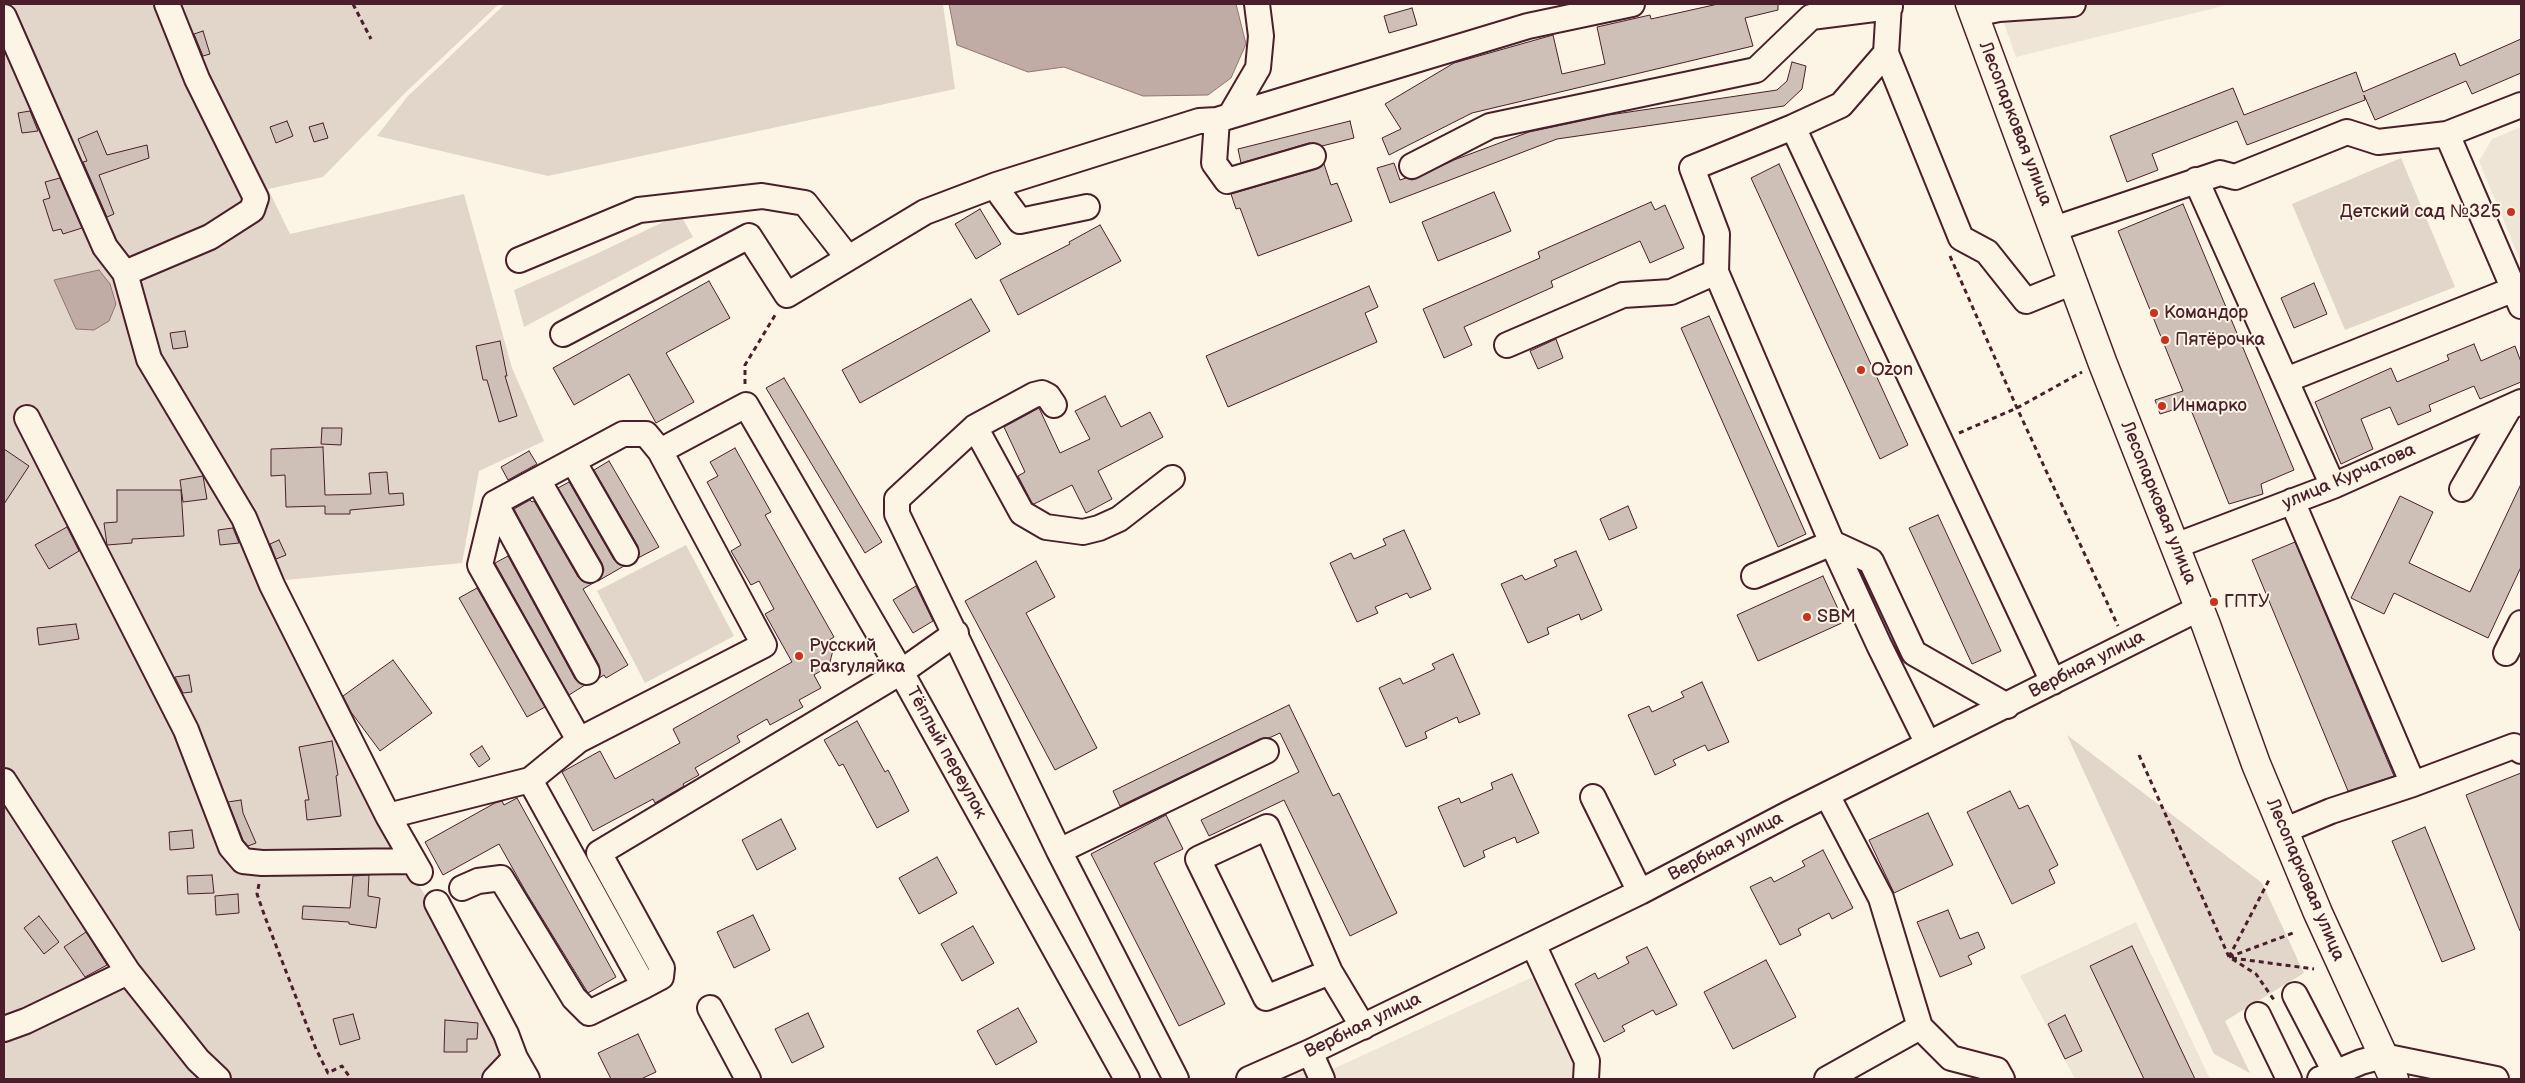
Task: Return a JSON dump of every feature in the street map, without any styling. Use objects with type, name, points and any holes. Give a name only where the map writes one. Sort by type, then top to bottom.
[{"type":"main road","name":"Лесопарковая улица","points":[[1972,9],[2103,364],[2200,608],[2256,764],[2318,913],[2389,1067]]},
{"type":"street","points":[[125,273],[210,237],[252,210],[256,198],[197,79],[167,4]]},
{"type":"street","points":[[1257,4],[1262,36],[1258,68],[1223,119],[1214,163],[1227,181],[1313,156]]},
{"type":"street","points":[[563,334],[749,236],[787,295],[925,212],[996,185],[1199,121],[1223,119],[1528,26],[1632,4]]},
{"type":"street","points":[[1972,9],[2073,4]]},
{"type":"street","points":[[1412,166],[1490,126],[1756,70],[1811,17],[1889,6],[1886,53],[1961,238],[1987,252],[2026,301],[2073,282]]},
{"type":"street","points":[[4,17],[105,247],[125,273],[149,359],[244,518],[272,585],[388,816],[417,867],[262,863],[243,861],[231,848],[186,730],[27,418]]},
{"type":"street","points":[[1886,53],[1841,105],[1793,127],[1692,168],[1717,234],[1716,272],[1832,543],[1879,645],[1928,744]]},
{"type":"street","points":[[2054,229],[2220,173],[2235,177],[2347,132],[2378,142],[2447,134],[2521,105]]},
{"type":"street","points":[[1793,127],[2053,682]]},
{"type":"street","points":[[2286,380],[2517,298],[2447,134]]},
{"type":"street","points":[[2196,180],[2333,486]]},
{"type":"street","points":[[996,185],[1020,221],[1087,207]]},
{"type":"street","points":[[519,260],[639,210],[762,196],[805,203],[848,258]]},
{"type":"street","points":[[1507,345],[1623,295],[1671,292],[1716,272]]},
{"type":"street","points":[[1054,404],[1048,396],[1042,393],[1034,394],[975,427],[897,499],[897,514],[956,633],[1059,851],[1176,1079]]},
{"type":"street","points":[[660,450],[746,405]]},
{"type":"street","name":"Тёплый переулок","points":[[746,405],[901,672],[1127,1079]]},
{"type":"street","points":[[2462,489],[2515,405]]},
{"type":"street","name":"улица Курчатова","points":[[2175,546],[2333,486],[2515,405]]},
{"type":"street","points":[[975,427],[1022,513],[1031,520],[1046,527],[1083,532],[1098,528],[1119,519],[1172,478]]},
{"type":"street","points":[[388,816],[530,780],[579,740],[764,645],[660,450],[646,434],[623,434],[495,503],[480,566],[579,740]]},
{"type":"street","points":[[573,461],[626,553]]},
{"type":"street","points":[[538,480],[590,570]]},
{"type":"street","points":[[2292,501],[2413,784]]},
{"type":"street","points":[[495,503],[587,672]]},
{"type":"street","points":[[1754,576],[1832,543],[1871,561],[1914,653],[2007,706]]},
{"type":"street","name":"Вербная улица","points":[[1249,1079],[1363,1027],[1640,892],[1827,795],[2200,608]]},
{"type":"street","points":[[2506,653],[2521,623]]},
{"type":"street","points":[[462,888],[478,880],[501,878],[574,998],[589,1013],[644,986],[661,977],[662,968],[599,853],[901,672],[956,633]]},
{"type":"street","points":[[2283,831],[2331,811],[2413,784],[2514,746],[2521,751]]},
{"type":"street","points":[[1059,851],[1266,751]]},
{"type":"street","points":[[530,780],[644,986]]},
{"type":"street","points":[[4,781],[128,972],[198,1060],[218,1079]]},
{"type":"street","points":[[1827,795],[1881,898],[1920,1028],[1951,1058],[1997,1070],[2002,1079]]},
{"type":"street","points":[[1593,797],[1640,892]]},
{"type":"street","points":[[1330,972],[1266,998],[1198,859],[1267,828],[1330,972],[1363,1027]]},
{"type":"street","points":[[437,903],[506,1034],[515,1058],[527,1079]]},
{"type":"street","points":[[1533,944],[1587,1061],[1586,1079]]},
{"type":"street","points":[[4,1029],[26,1021],[128,972]]},
{"type":"street","points":[[2295,995],[2328,1076],[2389,1067],[2496,1079]]},
{"type":"street","points":[[710,1008],[748,1079]]},
{"type":"street","points":[[2258,1015],[2289,1079]]},
{"type":"street","points":[[1841,1076],[1920,1028]]},
{"type":"street","points":[[1310,1052],[1322,1079]]},
{"type":"street","points":[[495,1079],[515,1058]]},
{"type":"path","points":[[353,4],[371,39]]},
{"type":"path","points":[[1949,254],[2016,408],[2119,628]]},
{"type":"path","points":[[746,405],[745,366],[787,295]]},
{"type":"path","points":[[1940,441],[2016,408],[2082,372]]},
{"type":"path","points":[[2139,755],[2229,957],[2256,974],[2277,1004],[2295,995]]},
{"type":"path","points":[[262,863],[257,894],[316,1049],[328,1073],[342,1066],[351,1079]]},
{"type":"path","points":[[2229,957],[2270,878]]},
{"type":"path","points":[[2229,957],[2293,933]]},
{"type":"path","points":[[2229,957],[2314,968]]},
{"type":"shaded area","points":[[4,4],[499,4],[406,92],[323,177],[268,189],[290,234],[464,194],[512,368],[544,441],[479,471],[462,563],[265,582],[389,838],[444,925],[520,1079],[4,1079]]},
{"type":"shaded area","points":[[505,4],[943,4],[955,89],[548,176],[377,136],[407,97]]},
{"type":"shaded area","points":[[949,4],[1236,4],[1246,44],[1231,78],[1208,95],[1143,96],[1064,67],[1028,72],[957,45]]},
{"type":"shaded area","points":[[1997,4],[2231,4],[2016,57]]},
{"type":"shaded area","name":"Детский сад №325","points":[[2521,127],[2521,263],[2479,161],[2492,139]]},
{"type":"shaded area","points":[[2401,158],[2455,287],[2345,330],[2292,204]]},
{"type":"shaded area","points":[[680,214],[693,237],[524,327],[514,290]]},
{"type":"shaded area","points":[[99,270],[110,284],[116,304],[109,321],[94,330],[76,329],[54,280]]},
{"type":"shaded area","points":[[686,545],[734,636],[645,683],[597,591]]},
{"type":"shaded area","points":[[2067,735],[2262,883],[2304,973],[2225,1021],[2250,1073],[2214,1054]]},
{"type":"shaded area","points":[[2136,922],[2210,1079],[2075,1079],[2020,976]]},
{"type":"shaded area","points":[[1535,976],[1575,1065],[1574,1079],[1297,1079],[1294,1073],[1335,1068]]},
{"type":"building","points":[[1718,4],[1778,4],[1778,10],[1745,18],[1753,46],[1472,113],[1389,155],[1382,138],[1401,129],[1385,104],[1454,63],[1553,35],[1562,74],[1605,64],[1597,27],[1650,15],[1651,19]]},
{"type":"building","points":[[1412,8],[1417,25],[1389,33],[1384,16]]},
{"type":"building","points":[[203,31],[210,54],[203,56],[194,34]]},
{"type":"building","points":[[2521,39],[2521,73],[2472,94],[2466,81],[2375,120],[2364,95],[2365,100],[2247,145],[2237,121],[2152,154],[2158,170],[2127,182],[2110,136],[2233,88],[2244,115],[2356,72],[2363,92],[2455,53],[2460,66]]},
{"type":"building","points":[[1792,62],[1806,66],[1802,89],[1784,106],[1557,139],[1390,203],[1377,168],[1394,163],[1400,180],[1406,178],[1412,180],[1454,160],[1529,132],[1609,115],[1777,90],[1787,81]]},
{"type":"building","points":[[30,111],[38,131],[22,133],[18,113]]},
{"type":"building","points":[[287,121],[293,136],[276,143],[270,127]]},
{"type":"building","points":[[1350,121],[1354,138],[1322,146],[1309,143],[1241,163],[1238,149]]},
{"type":"building","points":[[323,123],[328,138],[314,142],[309,127]]},
{"type":"building","points":[[97,131],[107,155],[147,145],[149,158],[99,175],[114,214],[107,217],[83,162],[87,161],[78,139]]},
{"type":"building","points":[[1324,164],[1331,185],[1337,183],[1352,221],[1258,256],[1240,208],[1236,209],[1231,194],[1317,169]]},
{"type":"building","points":[[1779,164],[1908,445],[1880,459],[1751,178]]},
{"type":"building","points":[[60,178],[82,228],[63,234],[61,229],[53,231],[43,200],[50,198],[45,182]]},
{"type":"building","points":[[1494,192],[1511,231],[1438,261],[1422,222]]},
{"type":"building","points":[[1651,202],[1655,210],[1665,205],[1684,248],[1650,263],[1640,241],[1551,281],[1553,287],[1464,327],[1472,345],[1444,358],[1423,309],[1540,258],[1538,252]]},
{"type":"building","points":[[2183,204],[2294,470],[2261,484],[2263,494],[2229,504],[2189,405],[2160,414],[2155,400],[2183,391],[2118,231]]},
{"type":"building","points":[[980,209],[1001,244],[976,259],[955,224]]},
{"type":"building","points":[[1100,225],[1121,261],[1018,315],[1000,280],[1070,244],[1069,242]]},
{"type":"building","points":[[709,281],[730,318],[666,353],[694,402],[656,423],[629,374],[574,405],[553,368]]},
{"type":"building","points":[[2314,283],[2327,314],[2294,328],[2281,298]]},
{"type":"building","points":[[1369,286],[1378,307],[1365,313],[1377,342],[1228,407],[1206,356]]},
{"type":"building","points":[[971,299],[990,331],[860,403],[842,370]]},
{"type":"building","points":[[1709,316],[1806,534],[1778,547],[1681,328]]},
{"type":"building","points":[[185,331],[188,347],[173,349],[170,333]]},
{"type":"building","points":[[1556,339],[1563,358],[1538,369],[1530,351]]},
{"type":"building","points":[[500,341],[507,376],[505,376],[517,416],[499,422],[487,380],[483,380],[476,346]]},
{"type":"building","points":[[2474,344],[2481,361],[2515,346],[2521,362],[2521,382],[2480,399],[2474,386],[2429,405],[2431,411],[2398,425],[2390,407],[2361,419],[2373,449],[2341,464],[2315,402],[2391,368],[2397,382],[2449,360],[2447,355]]},
{"type":"building","points":[[784,378],[882,542],[865,553],[766,388]]},
{"type":"building","points":[[1105,396],[1121,427],[1150,412],[1163,437],[1098,471],[1112,499],[1086,513],[1072,485],[1034,504],[1032,503],[1018,476],[1025,472],[1004,427],[1039,408],[1060,453],[1090,439],[1075,411]]},
{"type":"building","points":[[322,428],[342,428],[341,445],[321,444]]},
{"type":"building","points":[[323,447],[325,495],[371,494],[369,473],[387,472],[389,494],[403,493],[404,505],[350,510],[350,514],[325,514],[325,506],[286,507],[285,475],[271,476],[271,449]]},
{"type":"building","points":[[735,448],[771,512],[765,515],[834,637],[828,641],[833,650],[829,666],[814,675],[821,688],[799,700],[803,707],[770,725],[767,719],[737,736],[740,742],[695,768],[699,775],[683,784],[684,786],[655,803],[653,799],[593,831],[562,772],[600,751],[615,779],[680,743],[673,729],[792,662],[765,614],[774,609],[759,581],[751,585],[731,551],[741,545],[707,482],[718,476],[710,462]]},
{"type":"building","points":[[4,449],[29,466],[4,504]]},
{"type":"building","points":[[529,451],[537,464],[508,480],[501,467]]},
{"type":"building","points":[[609,461],[659,547],[638,558],[638,546],[594,470]]},
{"type":"building","points":[[203,476],[207,499],[183,502],[180,480]]},
{"type":"building","points":[[569,482],[614,560],[624,566],[598,581],[604,570],[602,563],[558,488]]},
{"type":"building","points":[[2521,484],[2521,567],[2488,638],[2394,593],[2384,614],[2351,598],[2400,496],[2433,512],[2409,563],[2470,592]]},
{"type":"building","points":[[117,490],[181,490],[184,536],[132,539],[132,543],[107,545],[104,523],[117,522]]},
{"type":"building","points":[[530,500],[534,501],[578,577],[584,582],[595,582],[583,589],[628,665],[606,678],[604,675],[599,678],[599,665],[514,509]]},
{"type":"building","points":[[1628,506],[1637,528],[1609,540],[1600,519]]},
{"type":"building","points":[[1938,515],[2001,651],[1972,664],[1909,528]]},
{"type":"building","points":[[67,527],[79,551],[49,569],[35,545]]},
{"type":"building","points":[[233,528],[239,543],[220,545],[218,530]]},
{"type":"building","points":[[1404,530],[1431,589],[1410,598],[1407,593],[1375,607],[1378,613],[1357,622],[1330,563],[1351,553],[1354,559],[1386,545],[1383,539]]},
{"type":"building","points":[[279,540],[286,555],[276,559],[270,544]]},
{"type":"building","points":[[2295,542],[2394,776],[2348,791],[2252,560]]},
{"type":"building","points":[[1576,551],[1602,610],[1581,620],[1579,614],[1547,628],[1549,634],[1528,643],[1501,584],[1522,575],[1525,580],[1557,566],[1554,560]]},
{"type":"building","points":[[508,556],[575,679],[585,685],[569,695],[495,563]]},
{"type":"building","points":[[1036,561],[1055,597],[1026,613],[1097,748],[1055,770],[965,601]]},
{"type":"building","points":[[1823,576],[1844,622],[1758,661],[1737,615]]},
{"type":"building","points":[[916,586],[933,621],[913,633],[893,600]]},
{"type":"building","points":[[477,588],[545,707],[527,717],[459,598]]},
{"type":"building","points":[[76,624],[79,639],[39,645],[37,628]]},
{"type":"building","points":[[1453,654],[1480,714],[1459,723],[1457,717],[1425,732],[1427,738],[1406,747],[1379,688],[1400,678],[1403,684],[1435,669],[1432,664]]},
{"type":"building","points":[[393,660],[432,713],[380,751],[351,712],[343,696]]},
{"type":"building","points":[[189,675],[192,692],[183,693],[175,677]]},
{"type":"building","points":[[1702,682],[1729,742],[1708,751],[1705,745],[1673,760],[1676,765],[1655,775],[1628,715],[1649,706],[1652,712],[1684,697],[1681,692]]},
{"type":"building","points":[[1289,705],[1333,796],[1339,793],[1397,913],[1350,936],[1284,800],[1209,836],[1201,820],[1299,772],[1280,733],[1269,738],[1260,739],[1120,806],[1113,791]]},
{"type":"building","points":[[857,721],[885,772],[888,770],[909,811],[877,828],[843,764],[839,766],[824,740]]},
{"type":"building","points":[[332,741],[338,775],[336,776],[341,816],[307,820],[305,800],[309,800],[299,747]]},
{"type":"building","points":[[482,746],[490,759],[479,767],[470,754]]},
{"type":"building","points":[[2521,773],[2521,931],[2520,931],[2466,795]]},
{"type":"building","points":[[1512,774],[1539,833],[1517,843],[1515,837],[1483,851],[1485,857],[1464,867],[1438,807],[1459,798],[1461,803],[1493,789],[1491,783]]},
{"type":"building","points":[[2010,791],[2019,809],[2028,805],[2058,865],[2049,870],[2055,883],[2012,904],[1967,812]]},
{"type":"building","points":[[517,798],[616,977],[588,993],[499,844],[443,875],[425,842],[495,803],[502,801],[504,805]]},
{"type":"building","points":[[241,800],[243,813],[256,843],[248,846],[243,840],[228,802]]},
{"type":"building","points":[[1928,813],[1953,865],[1894,893],[1869,840]]},
{"type":"building","points":[[1166,815],[1183,849],[1154,863],[1225,1004],[1179,1026],[1091,854]]},
{"type":"building","points":[[781,819],[796,849],[757,870],[742,840]]},
{"type":"building","points":[[2425,827],[2475,949],[2442,962],[2392,841]]},
{"type":"building","points":[[192,830],[194,848],[170,850],[169,832]]},
{"type":"building","points":[[1823,850],[1853,908],[1832,919],[1829,913],[1798,929],[1801,935],[1780,945],[1750,887],[1771,877],[1774,882],[1805,866],[1802,861]]},
{"type":"building","points":[[937,857],[957,893],[919,914],[899,878]]},
{"type":"building","points":[[212,875],[214,893],[188,894],[187,876]]},
{"type":"building","points":[[369,875],[368,896],[380,898],[376,928],[349,924],[349,922],[302,919],[303,906],[350,908],[353,876]]},
{"type":"building","points":[[238,894],[239,913],[216,915],[215,896]]},
{"type":"building","points":[[1948,910],[1960,939],[1978,932],[1985,948],[1968,956],[1972,964],[1940,977],[1917,922]]},
{"type":"building","points":[[753,915],[770,950],[734,968],[717,932]]},
{"type":"building","points":[[39,916],[59,942],[44,954],[24,928]]},
{"type":"building","points":[[973,926],[994,963],[962,981],[941,944]]},
{"type":"building","points":[[86,932],[107,965],[85,977],[64,947]]},
{"type":"building","points":[[2132,946],[2195,1079],[2144,1079],[2090,966]]},
{"type":"building","points":[[1647,947],[1677,1005],[1656,1015],[1653,1010],[1622,1026],[1625,1031],[1604,1042],[1575,984],[1595,973],[1598,979],[1629,963],[1626,957]]},
{"type":"building","points":[[1766,960],[1796,1017],[1733,1049],[1704,992]]},
{"type":"building","points":[[1018,1008],[1037,1042],[996,1065],[977,1031]]},
{"type":"building","points":[[808,1013],[824,1047],[792,1063],[775,1029]]},
{"type":"building","points":[[353,1014],[360,1039],[340,1045],[333,1019]]},
{"type":"building","points":[[2065,1015],[2082,1051],[2065,1059],[2048,1024]]},
{"type":"building","points":[[445,1020],[478,1023],[477,1039],[467,1039],[467,1052],[444,1052]]},
{"type":"building","points":[[638,1034],[656,1072],[641,1079],[611,1079],[598,1053]]},
{"type":"place","name":"Детский сад №325","points":[[2511,212]]},
{"type":"place","name":"Командор","points":[[2154,313]]},
{"type":"place","name":"Пятёрочка","points":[[2165,340]]},
{"type":"place","name":"Ozon","points":[[1861,370]]},
{"type":"place","name":"Инмарко","points":[[2162,406]]},
{"type":"place","name":"ГПТУ","points":[[2214,602]]},
{"type":"place","name":"SBM","points":[[1807,617]]},
{"type":"place","name":"Русский Разгуляйка","points":[[799,656]]}]
